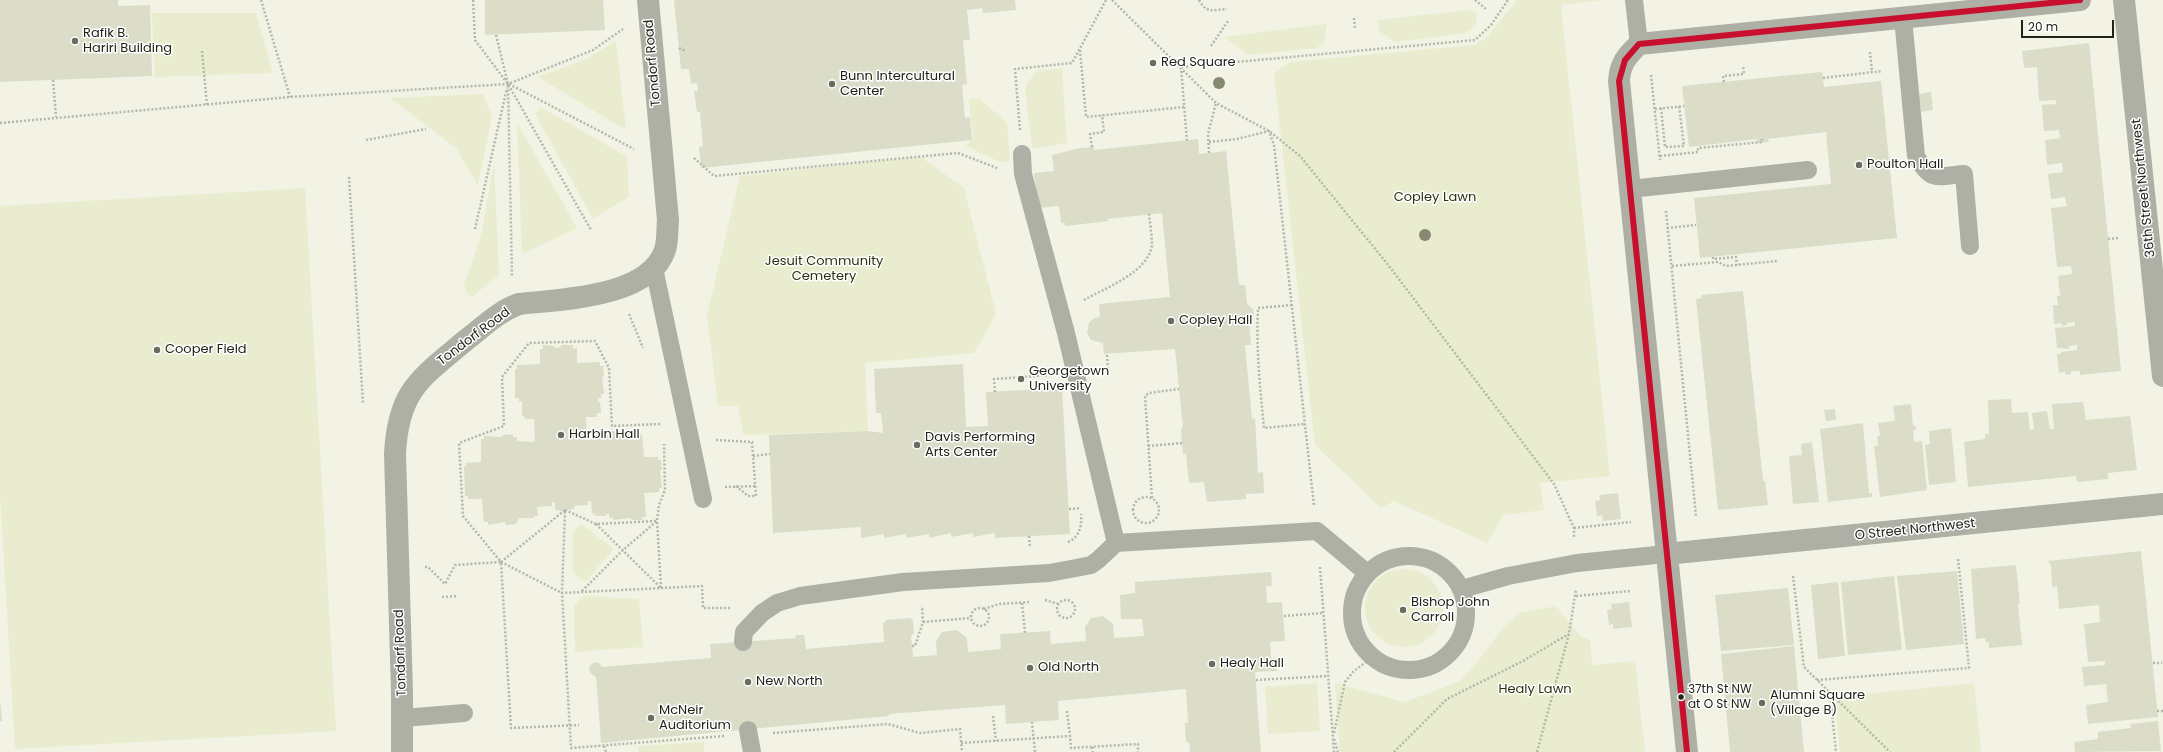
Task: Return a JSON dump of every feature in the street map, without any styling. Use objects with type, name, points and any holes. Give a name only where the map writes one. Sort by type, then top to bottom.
[{"type":"street","name":"Tondorf Road","points":[[402,752],[403,718],[395,454],[398,423],[407,399],[421,378],[488,322],[510,308],[520,304],[600,294],[620,288],[654,268],[665,250],[668,220],[648,0]]},
{"type":"street","points":[[1687,752],[1619,81],[1620,70],[1634,49],[1903,18],[2080,0]]},
{"type":"street","name":"36th Street Northwest","points":[[2124,0],[2163,376]]},
{"type":"street","name":"O Street Northwest","points":[[1666,554],[2163,504]]},
{"type":"lane","points":[[1634,0],[1634,49]]},
{"type":"lane","points":[[1903,18],[1916,156],[1927,173],[1932,176],[1964,174],[1970,246]]},
{"type":"lane","points":[[1022,154],[1023,174],[1076,373],[1116,543]]},
{"type":"lane","points":[[1630,189],[1808,170]]},
{"type":"lane","points":[[654,268],[703,499]]},
{"type":"lane","points":[[743,642],[744,632],[762,612],[777,603],[800,596],[903,582],[1049,573],[1091,564],[1098,560],[1116,543],[1317,530],[1367,573]]},
{"type":"lane","points":[[1462,589],[1508,576],[1577,563],[1666,554]]},
{"type":"lane","points":[[1400,556],[1419,556],[1436,562],[1451,573],[1462,589],[1467,607],[1465,627],[1458,644],[1444,659],[1427,667],[1408,670],[1388,666],[1372,657],[1360,642],[1353,625],[1352,607],[1357,589],[1367,573],[1382,562],[1400,556]]},
{"type":"lane","points":[[403,718],[464,714]]},
{"type":"path","points":[[261,0],[290,97]]},
{"type":"path","points":[[473,0],[475,40],[508,84],[591,230]]},
{"type":"path","points":[[1022,154],[1016,70],[1072,64],[1106,0]]},
{"type":"path","points":[[1112,0],[1216,103],[1269,131],[1300,156],[1389,266],[1554,484],[1574,528],[1577,563],[1576,596],[1569,634],[1537,752]]},
{"type":"path","points":[[1199,0],[1204,8],[1209,11],[1227,9]]},
{"type":"path","points":[[1474,0],[1486,9]]},
{"type":"path","points":[[1181,67],[1476,40],[1488,29],[1508,0]]},
{"type":"path","points":[[1354,18],[1355,29]]},
{"type":"path","points":[[1211,46],[1228,21]]},
{"type":"path","points":[[0,123],[290,97],[508,84],[593,50],[627,27]]},
{"type":"path","points":[[496,35],[508,84],[512,278]]},
{"type":"path","points":[[1080,49],[1086,116],[1184,107]]},
{"type":"path","points":[[202,51],[207,105]]},
{"type":"path","points":[[1870,52],[1872,72]]},
{"type":"path","points":[[1724,82],[1723,76],[1744,74],[1743,65]]},
{"type":"path","points":[[1181,67],[1187,141]]},
{"type":"path","points":[[1823,78],[1886,71]]},
{"type":"path","points":[[1651,75],[1672,266],[1696,516]]},
{"type":"path","points":[[53,80],[56,117]]},
{"type":"path","points":[[508,84],[639,151]]},
{"type":"path","points":[[475,229],[508,84]]},
{"type":"path","points":[[1210,153],[1208,134],[1216,103]]},
{"type":"path","points":[[1661,108],[1665,147],[1684,146],[1679,106]]},
{"type":"path","points":[[1654,108],[1684,106]]},
{"type":"path","points":[[1092,147],[1090,134],[1104,132],[1102,115]]},
{"type":"path","points":[[366,140],[426,129]]},
{"type":"path","points":[[1209,142],[1237,139],[1269,131]]},
{"type":"path","points":[[1269,131],[1274,145],[1317,530],[1334,752]]},
{"type":"path","points":[[1660,156],[1698,152],[1698,148],[1762,142],[1762,139]]},
{"type":"path","points":[[694,158],[714,176],[958,153],[997,168]]},
{"type":"path","points":[[349,177],[363,403]]},
{"type":"path","points":[[1080,303],[1135,272],[1146,263],[1152,245],[1149,214]]},
{"type":"path","points":[[1667,228],[1696,225]]},
{"type":"path","points":[[2108,239],[2118,238]]},
{"type":"path","points":[[1713,257],[1713,259],[1736,257],[1737,264]]},
{"type":"path","points":[[1672,266],[1718,262],[1726,266],[1777,261]]},
{"type":"path","points":[[1292,304],[1258,308],[1256,314],[1256,337],[1264,428],[1305,424]]},
{"type":"path","points":[[663,431],[663,424],[612,426],[609,368],[595,341],[529,343],[502,377],[504,426],[459,443],[463,516],[501,562],[562,593],[702,586],[703,608],[739,607]]},
{"type":"path","points":[[1107,354],[1108,371]]},
{"type":"path","points":[[995,392],[994,379],[1076,373]]},
{"type":"path","points":[[1152,498],[1144,496],[1134,503],[1132,508],[1134,516],[1140,522],[1144,523],[1153,521],[1159,514],[1158,505],[1152,498],[1145,396],[1149,393],[1179,389]]},
{"type":"path","points":[[661,588],[657,521],[665,490],[663,439]]},
{"type":"path","points":[[740,442],[752,442],[756,496],[748,496],[736,486],[755,486]]},
{"type":"path","points":[[1148,446],[1182,443]]},
{"type":"path","points":[[753,456],[770,454]]},
{"type":"path","points":[[1066,543],[1072,540],[1081,527],[1080,508],[1069,509]]},
{"type":"path","points":[[428,567],[445,584],[455,565],[501,562],[565,510]]},
{"type":"path","points":[[565,510],[596,524],[661,588]]},
{"type":"path","points":[[565,510],[562,593],[571,748],[704,738]]},
{"type":"path","points":[[596,524],[657,521]]},
{"type":"path","points":[[582,592],[623,550],[657,521]]},
{"type":"path","points":[[1574,528],[1631,522]]},
{"type":"path","points":[[1029,536],[1030,548]]},
{"type":"path","points":[[1024,549],[1037,548]]},
{"type":"path","points":[[1817,680],[1969,668],[1958,558]]},
{"type":"path","points":[[501,562],[511,728],[579,725]]},
{"type":"path","points":[[1793,576],[1804,667],[1890,752]]},
{"type":"path","points":[[1576,596],[1630,591]]},
{"type":"path","points":[[442,597],[458,596]]},
{"type":"path","points":[[1046,600],[1058,604],[1066,600],[1072,602],[1075,607],[1073,615],[1065,618],[1059,615],[1057,610],[1058,604]]},
{"type":"path","points":[[970,618],[971,614],[976,610],[984,610],[999,604],[1036,601]]},
{"type":"path","points":[[1022,603],[1025,633]]},
{"type":"path","points":[[970,618],[974,625],[983,626],[988,619],[988,614],[984,610]]},
{"type":"path","points":[[912,646],[915,646],[923,622],[922,611]]},
{"type":"path","points":[[1284,616],[1323,613]]},
{"type":"path","points":[[923,622],[970,618]]},
{"type":"path","points":[[1394,752],[1447,699],[1521,662],[1569,634]]},
{"type":"path","points":[[1338,752],[1333,736],[1345,682],[1353,672],[1372,657]]},
{"type":"path","points":[[2152,664],[2162,663]]},
{"type":"path","points":[[1256,680],[1328,676]]},
{"type":"path","points":[[1830,692],[1836,752]]},
{"type":"path","points":[[1067,711],[1071,748],[1138,744],[1138,752]]},
{"type":"path","points":[[2158,711],[2163,711]]},
{"type":"path","points":[[993,716],[996,741]]},
{"type":"path","points":[[1032,722],[1035,752]]},
{"type":"path","points":[[750,739],[888,724],[920,732],[960,729],[962,752]]},
{"type":"path","points":[[961,743],[1070,736]]},
{"type":"path","points":[[604,746],[606,752]]},
{"type":"path","points":[[1092,747],[1093,752]]},
{"type":"green space","name":"Copley Lawn","points":[[1517,0],[1606,0],[1561,5],[1610,476],[1540,483],[1544,510],[1503,515],[1487,543],[1394,501],[1381,508],[1315,445],[1274,73],[1290,62],[1474,45],[1487,37]]},
{"type":"green space","points":[[1470,10],[1477,13],[1476,25],[1465,33],[1395,42],[1379,31],[1377,20]]},
{"type":"green space","points":[[152,13],[256,13],[273,73],[155,77]]},
{"type":"green space","points":[[1327,24],[1324,42],[1317,48],[1248,55],[1224,37]]},
{"type":"green space","points":[[616,41],[626,130],[538,77],[586,59]]},
{"type":"green space","points":[[1062,69],[1067,143],[1032,149],[1025,87],[1037,70]]},
{"type":"green space","points":[[483,94],[492,116],[478,185],[456,148],[390,98]]},
{"type":"green space","points":[[979,98],[1007,123],[1010,161],[1000,162],[966,146],[973,138],[969,100]]},
{"type":"green space","points":[[541,107],[627,157],[629,197],[593,219],[535,114]]},
{"type":"green space","points":[[517,123],[577,228],[522,254]]},
{"type":"green space","name":"Jesuit Community Cemetery","points":[[921,157],[964,188],[996,314],[974,353],[865,363],[868,431],[744,435],[738,406],[718,406],[707,315],[740,176]]},
{"type":"green space","points":[[494,163],[499,275],[473,296],[467,294],[464,285],[481,236]]},
{"type":"green space","name":"Cooper Field","points":[[305,188],[336,731],[15,749],[0,494],[0,206]]},
{"type":"green space","points":[[581,524],[614,549],[586,581],[581,580],[573,573],[573,531]]},
{"type":"green space","points":[[1404,569],[1419,572],[1431,581],[1440,593],[1443,608],[1440,623],[1431,635],[1419,644],[1404,647],[1389,644],[1377,635],[1368,623],[1365,608],[1368,593],[1377,581],[1389,572]]},
{"type":"green space","points":[[583,596],[639,599],[643,647],[575,652],[574,606]]},
{"type":"green space","name":"Healy Lawn","points":[[1556,606],[1580,636],[1590,640],[1592,665],[1635,661],[1645,752],[1340,752],[1335,683],[1404,702],[1459,682],[1479,660],[1502,629],[1519,613]]},
{"type":"green space","points":[[1317,683],[1320,731],[1268,734],[1265,687]]},
{"type":"green space","points":[[1974,683],[1981,752],[1840,752],[1834,697]]},
{"type":"green space","points":[[704,742],[704,752],[639,752],[639,746]]},
{"type":"building","name":"Rafik B. Hariri Building","points":[[0,0],[118,0],[118,6],[150,5],[152,76],[0,82]]},
{"type":"building","points":[[485,0],[603,0],[605,30],[485,35]]},
{"type":"building","name":"Bunn Intercultural Center","points":[[674,0],[1015,0],[1016,10],[983,13],[982,8],[967,10],[970,40],[963,40],[967,84],[962,85],[965,118],[970,117],[972,140],[701,168],[699,147],[703,146],[700,112],[697,112],[694,91],[698,91],[697,83],[691,84],[689,69],[681,69]]},
{"type":"building","points":[[2089,43],[2121,371],[2080,375],[2080,371],[2071,371],[2071,374],[2066,375],[2065,372],[2059,373],[2057,354],[2077,350],[2077,345],[2069,346],[2069,349],[2057,348],[2055,328],[2075,326],[2075,322],[2067,323],[2067,325],[2062,326],[2062,323],[2054,324],[2053,305],[2058,305],[2057,296],[2060,296],[2058,276],[2072,274],[2072,271],[2071,266],[2057,267],[2051,208],[2067,206],[2065,197],[2051,199],[2048,174],[2063,172],[2062,163],[2047,165],[2045,140],[2060,138],[2059,130],[2044,131],[2042,105],[2056,104],[2056,100],[2039,101],[2037,67],[2024,68],[2022,51]]},
{"type":"building","name":"Poulton Hall","points":[[1822,72],[1824,87],[1881,81],[1897,238],[1700,258],[1694,198],[1831,184],[1826,132],[1768,139],[1769,142],[1757,143],[1757,139],[1689,147],[1682,86]]},
{"type":"building","points":[[1931,92],[1933,110],[1921,112],[1919,94]]},
{"type":"building","name":"Copley Hall","points":[[1198,139],[1199,154],[1226,151],[1239,285],[1245,285],[1247,304],[1253,309],[1254,314],[1253,320],[1249,323],[1251,345],[1245,345],[1252,419],[1255,418],[1258,473],[1263,472],[1264,493],[1246,494],[1246,499],[1207,502],[1204,482],[1189,483],[1186,454],[1183,454],[1181,428],[1183,427],[1175,349],[1104,354],[1103,343],[1091,340],[1087,333],[1089,323],[1094,318],[1100,317],[1099,304],[1170,297],[1162,213],[1108,219],[1109,221],[1065,226],[1065,223],[1061,223],[1059,206],[1038,208],[1034,173],[1054,171],[1052,155],[1080,148],[1094,147],[1094,150]]},
{"type":"building","points":[[1743,291],[1763,481],[1765,481],[1768,505],[1718,510],[1696,299],[1702,298],[1701,295]]},
{"type":"building","name":"Harbin Hall","points":[[543,345],[554,346],[555,348],[561,347],[561,345],[573,345],[573,349],[577,348],[577,363],[600,362],[600,366],[603,366],[604,376],[602,377],[604,394],[601,394],[601,398],[598,398],[601,413],[597,413],[597,417],[586,417],[587,440],[604,437],[604,439],[606,439],[606,436],[610,435],[610,431],[621,431],[621,433],[628,433],[627,430],[638,431],[642,434],[644,457],[658,457],[658,460],[661,460],[662,470],[660,470],[662,488],[659,488],[659,492],[644,493],[646,517],[642,517],[643,520],[631,520],[631,518],[613,520],[613,518],[610,518],[609,514],[606,514],[607,516],[595,516],[595,513],[592,514],[591,501],[588,501],[588,505],[574,506],[574,509],[559,511],[555,509],[555,502],[552,502],[552,506],[537,507],[538,516],[534,516],[534,518],[519,518],[516,524],[506,525],[505,522],[488,525],[488,522],[484,522],[482,499],[468,499],[468,496],[465,496],[464,466],[466,466],[466,463],[481,462],[481,439],[484,439],[484,436],[502,437],[502,435],[513,434],[513,437],[517,437],[517,441],[535,442],[534,419],[525,419],[524,416],[522,416],[522,401],[519,402],[519,398],[515,398],[515,369],[517,369],[517,365],[540,364],[540,349],[543,349]]},
{"type":"building","name":"Davis Performing Arts Center","points":[[963,364],[966,427],[988,426],[986,392],[1062,388],[1070,534],[995,538],[995,533],[973,537],[973,533],[951,537],[951,533],[929,538],[929,534],[906,538],[906,534],[884,538],[884,534],[861,538],[861,527],[773,533],[769,435],[868,431],[883,433],[881,413],[876,413],[874,369]]},
{"type":"building","points":[[2011,399],[2012,413],[2028,412],[2030,430],[2034,429],[2032,413],[2047,411],[2050,429],[2054,429],[2052,404],[2083,402],[2086,420],[2130,416],[2137,470],[2108,473],[2108,479],[2077,482],[2076,476],[1968,487],[1964,442],[1985,439],[1985,434],[1989,434],[1988,400]]},
{"type":"building","points":[[1911,404],[1913,426],[1916,426],[1916,430],[1913,430],[1914,442],[1922,441],[1927,490],[1880,497],[1874,446],[1878,446],[1877,436],[1880,435],[1878,423],[1895,421],[1893,406]]},
{"type":"building","points":[[1835,409],[1836,420],[1826,421],[1824,410]]},
{"type":"building","points":[[1863,423],[1869,493],[1872,493],[1872,497],[1828,502],[1820,429]]},
{"type":"building","points":[[1951,428],[1956,482],[1929,485],[1925,445],[1930,444],[1929,431]]},
{"type":"building","points":[[1812,442],[1819,502],[1793,504],[1789,456],[1802,455],[1801,444]]},
{"type":"building","points":[[1618,493],[1621,519],[1603,521],[1602,515],[1597,516],[1595,501],[1600,500],[1599,495]]},
{"type":"building","points":[[2141,551],[2158,717],[2088,724],[2086,705],[2108,702],[2106,684],[2084,686],[2082,667],[2105,665],[2105,661],[2088,662],[2084,624],[2100,622],[2099,605],[2059,609],[2057,586],[2052,587],[2051,566],[2048,561]]},
{"type":"building","points":[[2016,565],[2022,645],[1989,648],[1989,642],[1986,642],[1985,638],[1976,639],[1971,569]]},
{"type":"building","points":[[1957,571],[1964,644],[1906,650],[1897,576]]},
{"type":"building","points":[[1271,572],[1272,586],[1266,586],[1267,603],[1282,602],[1285,641],[1270,642],[1271,658],[1276,658],[1277,671],[1255,672],[1261,752],[1190,752],[1189,742],[1186,742],[1185,723],[1188,723],[1186,689],[1058,701],[1059,720],[1006,724],[1005,705],[889,714],[889,716],[601,743],[596,677],[590,673],[589,667],[593,663],[598,662],[602,667],[711,658],[710,644],[796,638],[795,635],[804,635],[806,649],[884,642],[883,624],[886,620],[910,618],[913,621],[914,633],[911,636],[913,657],[937,655],[936,641],[942,632],[957,630],[967,638],[968,652],[1001,649],[1000,634],[1050,631],[1051,644],[1086,641],[1085,627],[1091,618],[1103,616],[1113,624],[1114,638],[1144,636],[1142,619],[1121,619],[1120,595],[1135,593],[1135,582]]},
{"type":"building","name":"Alumni Square (Village B)","points":[[1894,576],[1902,650],[1848,655],[1841,582]]},
{"type":"building","name":"Alumni Square (Village B)","points":[[1838,582],[1845,656],[1818,659],[1811,585]]},
{"type":"building","points":[[1788,588],[1794,645],[1721,651],[1715,595]]},
{"type":"building","points":[[1629,602],[1632,627],[1613,629],[1613,624],[1609,625],[1607,610],[1612,609],[1611,604]]},
{"type":"building","name":"Alumni Square (Village B)","points":[[1794,646],[1804,752],[1730,752],[1721,654]]},
{"type":"building","points":[[0,699],[2,721],[0,721]]},
{"type":"building","points":[[2158,721],[2161,751],[2075,752],[2074,742],[2098,739],[2098,732],[2131,728],[2130,724]]},
{"type":"transit line","points":[[1687,752],[1619,81],[1625,60],[1639,44],[2080,0]]},
{"type":"place","name":"Rafik B. Hariri Building","points":[[75,41]]},
{"type":"place","name":"Red Square","points":[[1153,63]]},
{"type":"place","name":"Bunn Intercultural Center","points":[[832,84]]},
{"type":"place","name":"Poulton Hall","points":[[1859,165]]},
{"type":"place","name":"Copley Hall","points":[[1171,321]]},
{"type":"place","name":"Cooper Field","points":[[157,350]]},
{"type":"place","name":"Georgetown University","points":[[1021,379]]},
{"type":"place","name":"Harbin Hall","points":[[561,435]]},
{"type":"place","name":"Davis Performing Arts Center","points":[[917,445]]},
{"type":"place","name":"Bishop John Carroll","points":[[1403,610]]},
{"type":"place","name":"Healy Hall","points":[[1212,664]]},
{"type":"place","name":"Old North","points":[[1030,668]]},
{"type":"place","name":"New North","points":[[748,682]]},
{"type":"place","name":"37th St NW at O St NW","points":[[1681,697]]},
{"type":"place","name":"Alumni Square (Village B)","points":[[1762,703]]},
{"type":"place","name":"McNeir Auditorium","points":[[651,718]]}]
